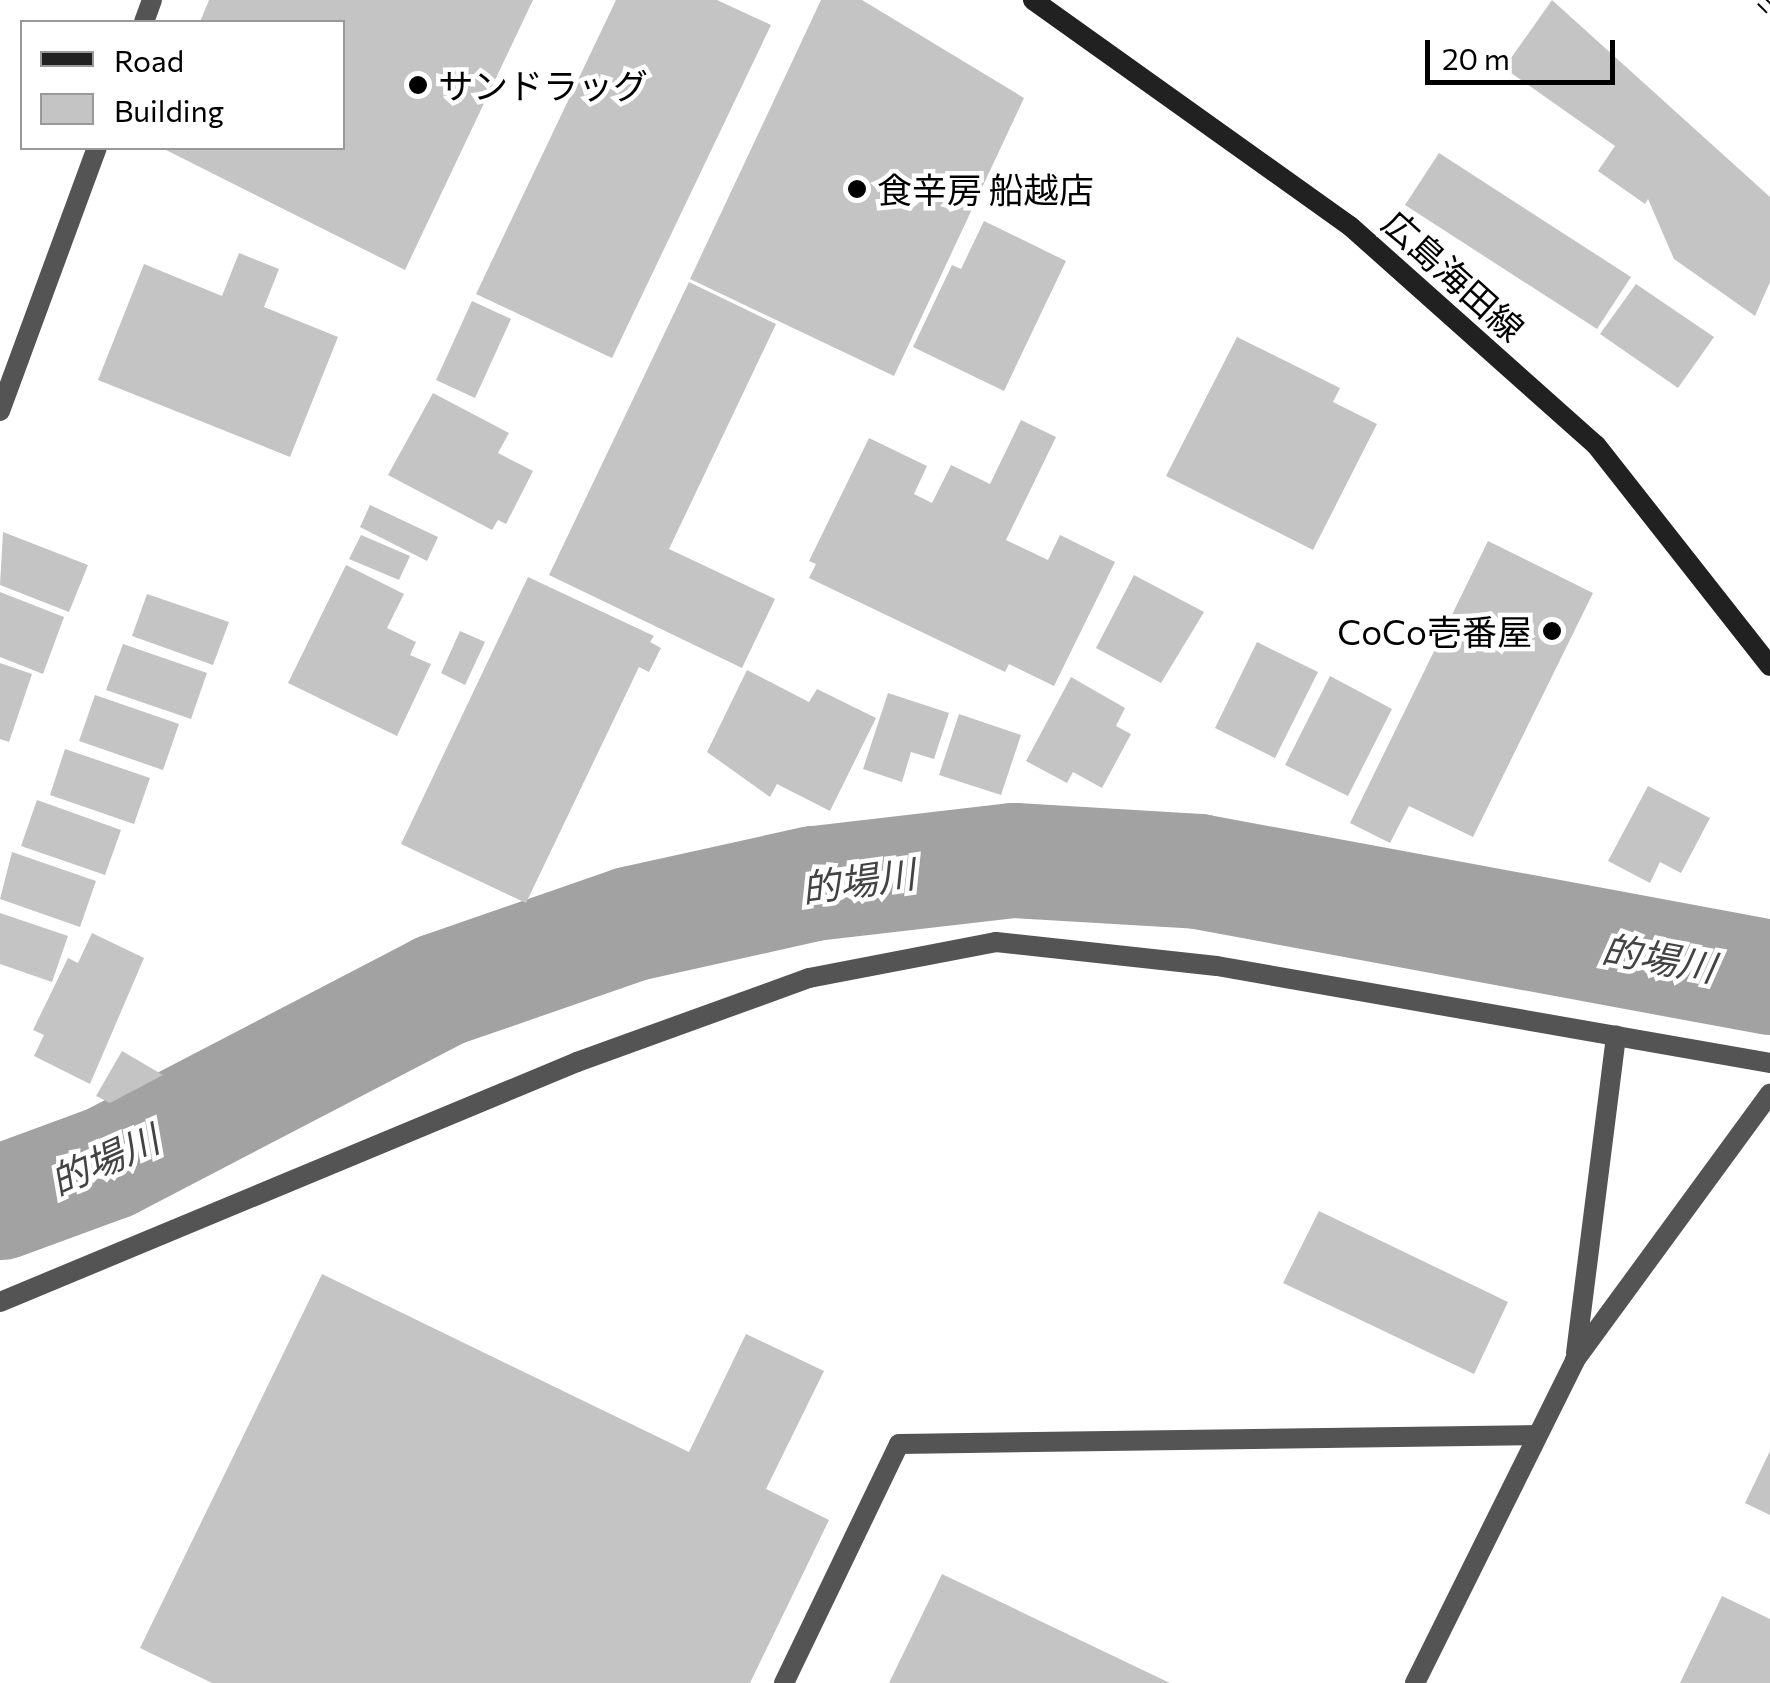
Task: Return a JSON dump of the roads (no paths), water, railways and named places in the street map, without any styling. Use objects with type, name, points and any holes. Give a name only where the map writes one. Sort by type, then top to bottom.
[{"type":"main road","name":"広島海田線","points":[[1033,0],[1350,226],[1581,432],[1770,666]]},
{"type":"street","points":[[0,412],[97,150]]},
{"type":"street","points":[[0,1302],[577,1062],[792,984],[996,942],[1217,966],[1770,1063]]},
{"type":"street","points":[[1575,1360],[1616,1036]]},
{"type":"street","points":[[1414,1683],[1575,1360],[1770,1094]]},
{"type":"street","points":[[784,1683],[899,1444],[1537,1436]]},
{"type":"waterway","name":"的場川","points":[[0,1202],[109,1162],[439,990],[633,923],[814,883],[1014,860],[1198,871],[1770,977]]},
{"type":"railway","points":[[1761,0],[1770,9]]},
{"type":"place","name":"サンドラッグ","points":[[418,85]]},
{"type":"place","name":"食辛房 船越店","points":[[857,189]]},
{"type":"place","name":"CoCo壱番屋","points":[[1552,631]]}]
